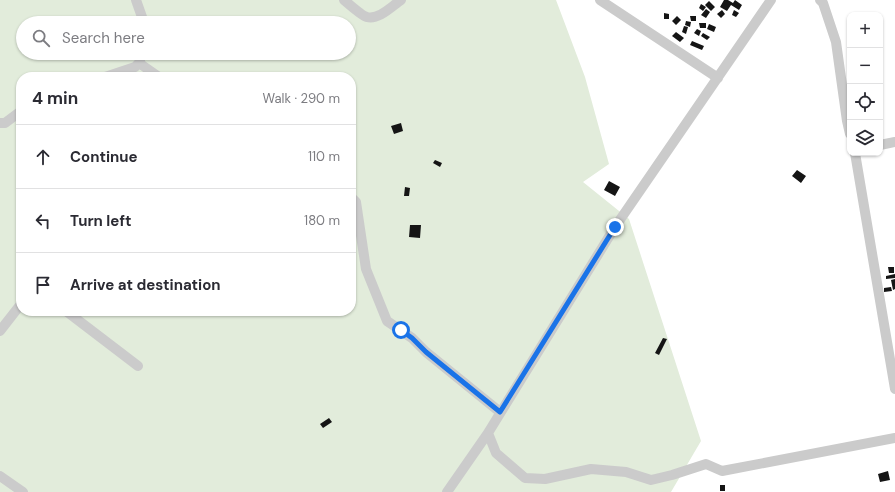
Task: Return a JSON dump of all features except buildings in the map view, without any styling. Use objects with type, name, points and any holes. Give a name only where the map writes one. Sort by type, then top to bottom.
[{"type":"street","points":[[136,0],[142,16]]},
{"type":"street","points":[[344,0],[366,17],[373,17],[381,14],[401,0]]},
{"type":"street","points":[[600,0],[718,78]]},
{"type":"street","points":[[447,492],[488,433],[615,227],[771,0]]},
{"type":"street","points":[[820,0],[823,3],[836,42],[847,124]]},
{"type":"street","points":[[120,72],[134,67],[139,63],[140,60]]},
{"type":"street","points":[[139,63],[151,72]]},
{"type":"street","points":[[0,123],[5,123],[16,115]]},
{"type":"street","points":[[883,144],[895,142]]},
{"type":"street","points":[[856,156],[895,389]]},
{"type":"street","points":[[356,202],[366,269],[387,321],[412,338],[426,352],[500,412]]},
{"type":"street","points":[[0,331],[16,310]]},
{"type":"street","points":[[73,316],[138,366]]},
{"type":"street","points":[[488,433],[496,453],[525,478],[545,479],[591,469],[626,472],[650,480],[672,475],[706,464],[722,471],[895,438]]},
{"type":"street","points":[[0,476],[23,492]]},
{"type":"green space","points":[[0,0],[556,0],[585,77],[609,164],[583,182],[629,219],[701,441],[671,492],[0,492]]},
{"type":"route","points":[[401,330],[500,412],[615,227]]}]
